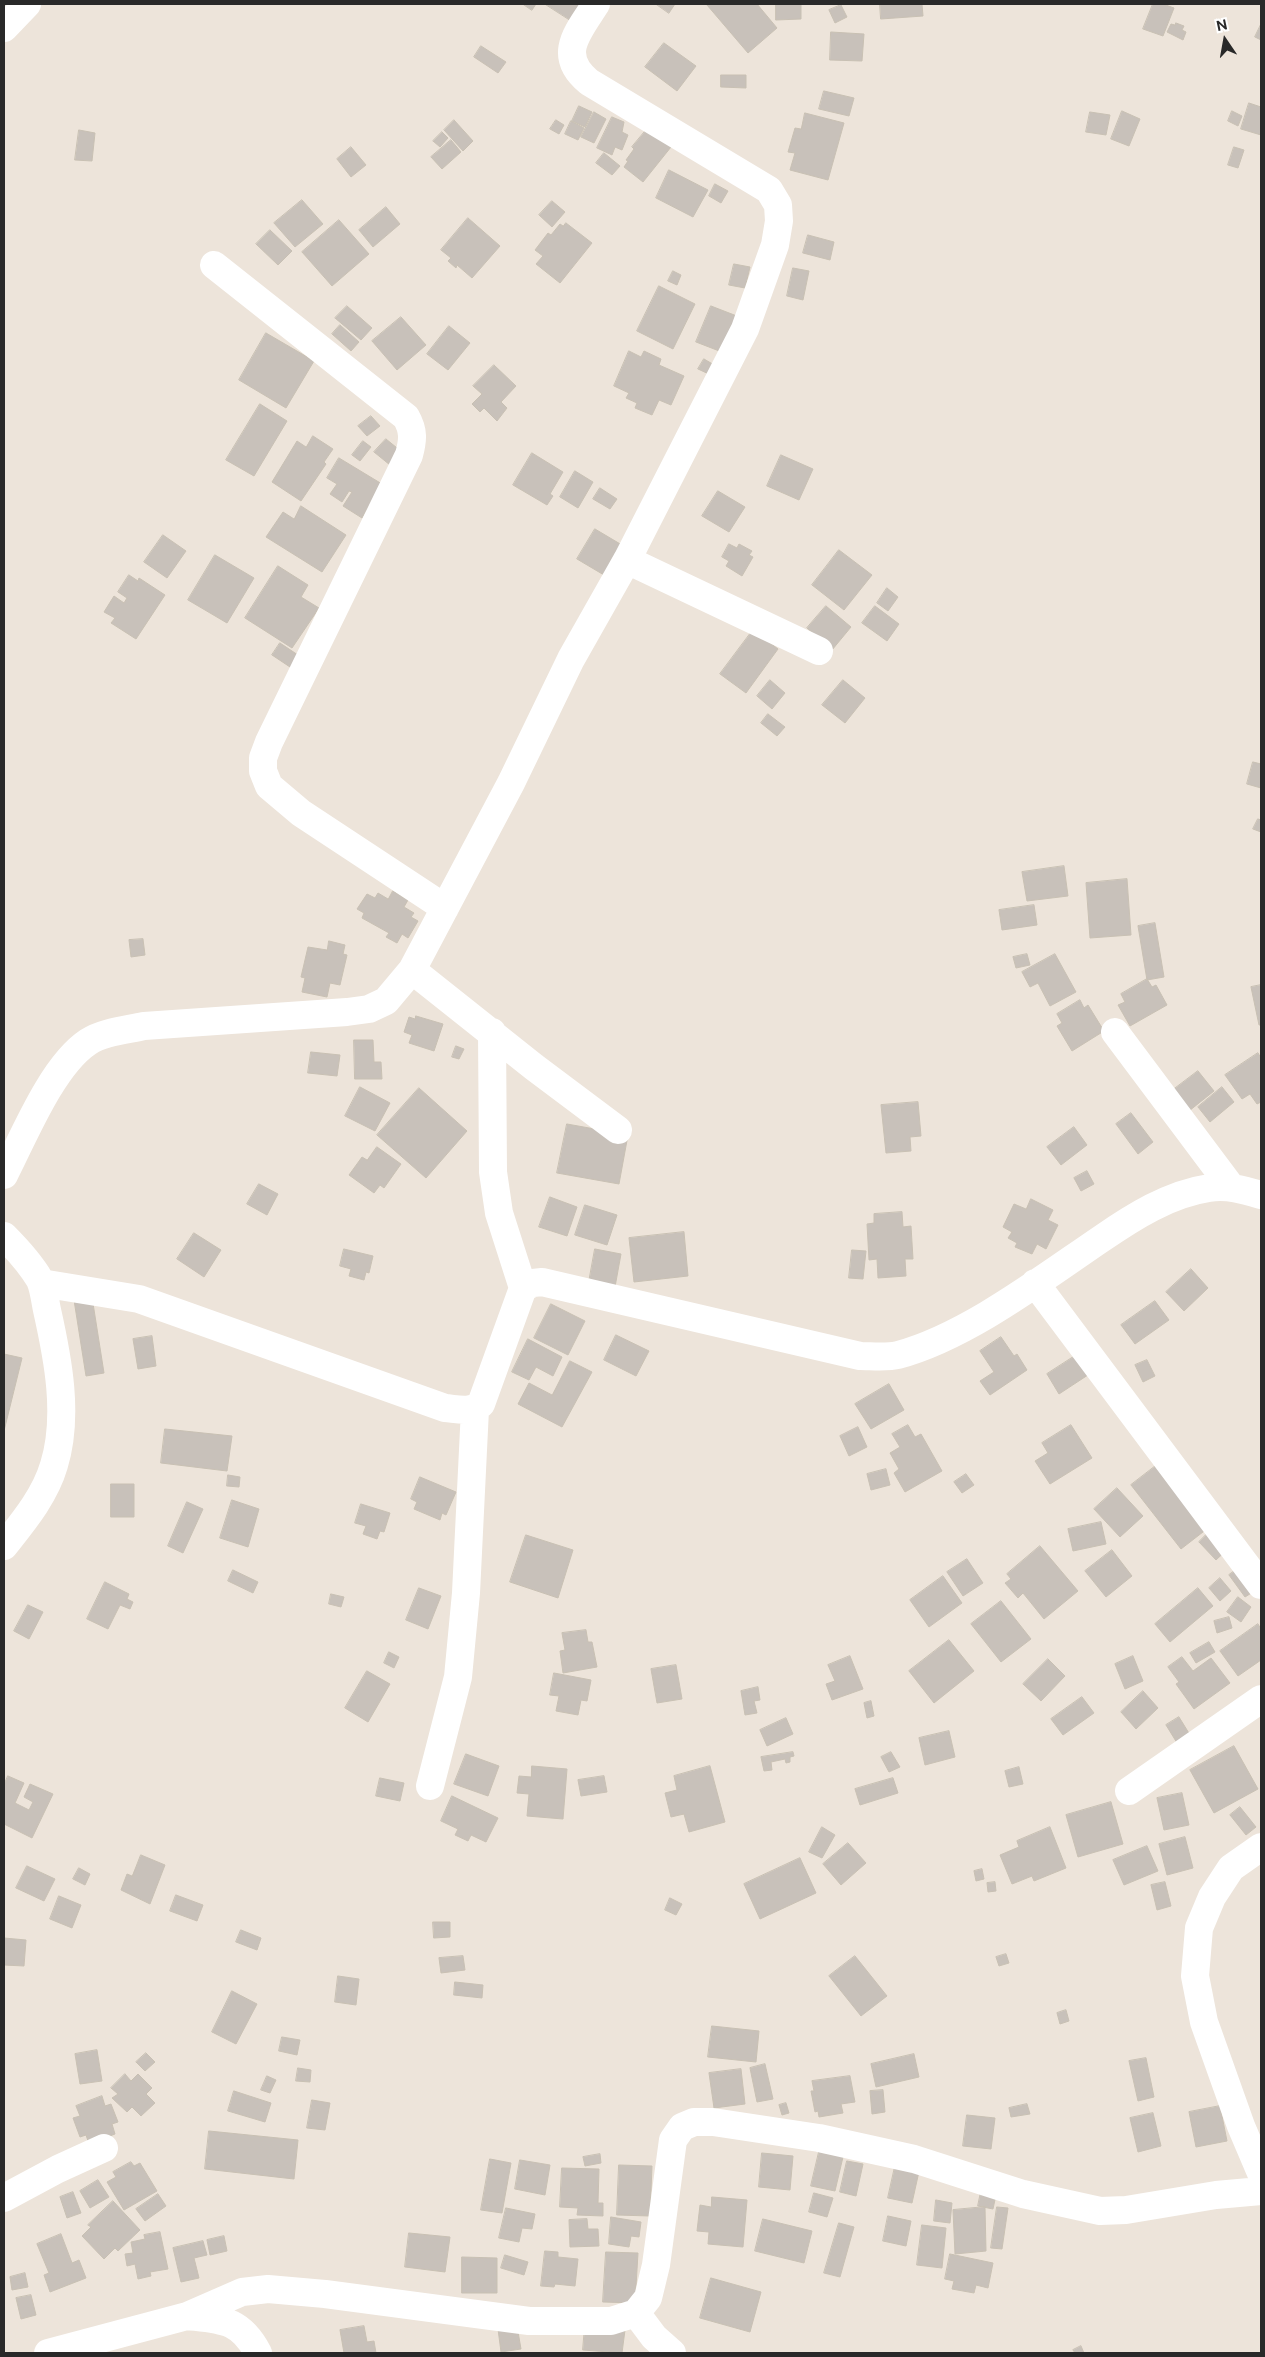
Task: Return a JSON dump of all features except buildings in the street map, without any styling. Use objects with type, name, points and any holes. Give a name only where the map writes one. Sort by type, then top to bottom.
[{"type":"street","points":[[4,28],[27,4]]},
{"type":"street","points":[[4,1175],[52,1083],[70,1058],[89,1041],[111,1033],[144,1026],[369,1009],[386,1001],[412,970],[511,783],[570,659],[627,560],[744,328],[775,245],[779,213],[778,206],[769,190],[667,130],[589,82],[578,73],[572,60],[571,47],[596,4]]},
{"type":"street","points":[[214,265],[406,417],[412,428],[413,440],[410,455],[269,742],[263,758],[263,771],[269,786],[301,813],[445,908]]},
{"type":"street","points":[[627,560],[818,651]]},
{"type":"street","points":[[412,970],[618,1130]]},
{"type":"street","points":[[41,1282],[139,1299],[444,1408],[465,1410],[475,1408],[481,1404],[486,1392],[523,1288],[501,1222],[493,1172],[492,1032]]},
{"type":"street","points":[[1115,1032],[1231,1187]]},
{"type":"street","points":[[523,1288],[533,1283],[542,1282],[860,1356],[895,1356],[929,1344],[967,1325],[1035,1284],[1129,1221],[1184,1193],[1210,1188],[1231,1187],[1261,1195]]},
{"type":"street","points":[[4,1236],[28,1260],[41,1282],[54,1340],[60,1401],[60,1431],[54,1466],[42,1493],[4,1546]]},
{"type":"street","points":[[1035,1284],[1261,1585]]},
{"type":"street","points":[[430,1786],[458,1676],[466,1593],[475,1408]]},
{"type":"street","points":[[1129,1791],[1261,1699]]},
{"type":"street","points":[[1261,1847],[1231,1868],[1212,1897],[1199,1928],[1195,1976],[1204,2022],[1261,2173]]},
{"type":"street","points":[[48,2353],[187,2316],[242,2292],[268,2288],[529,2321],[611,2321],[636,2313],[648,2298],[656,2265],[674,2140],[682,2127],[694,2122],[713,2122],[828,2140],[914,2159],[1023,2194],[1100,2211],[1126,2210],[1216,2195],[1261,2191]]},
{"type":"street","points":[[4,2198],[58,2169],[104,2148]]},
{"type":"street","points":[[636,2313],[654,2338],[672,2353]]},
{"type":"street","points":[[187,2316],[213,2318],[236,2326],[248,2334],[258,2353]]}]
